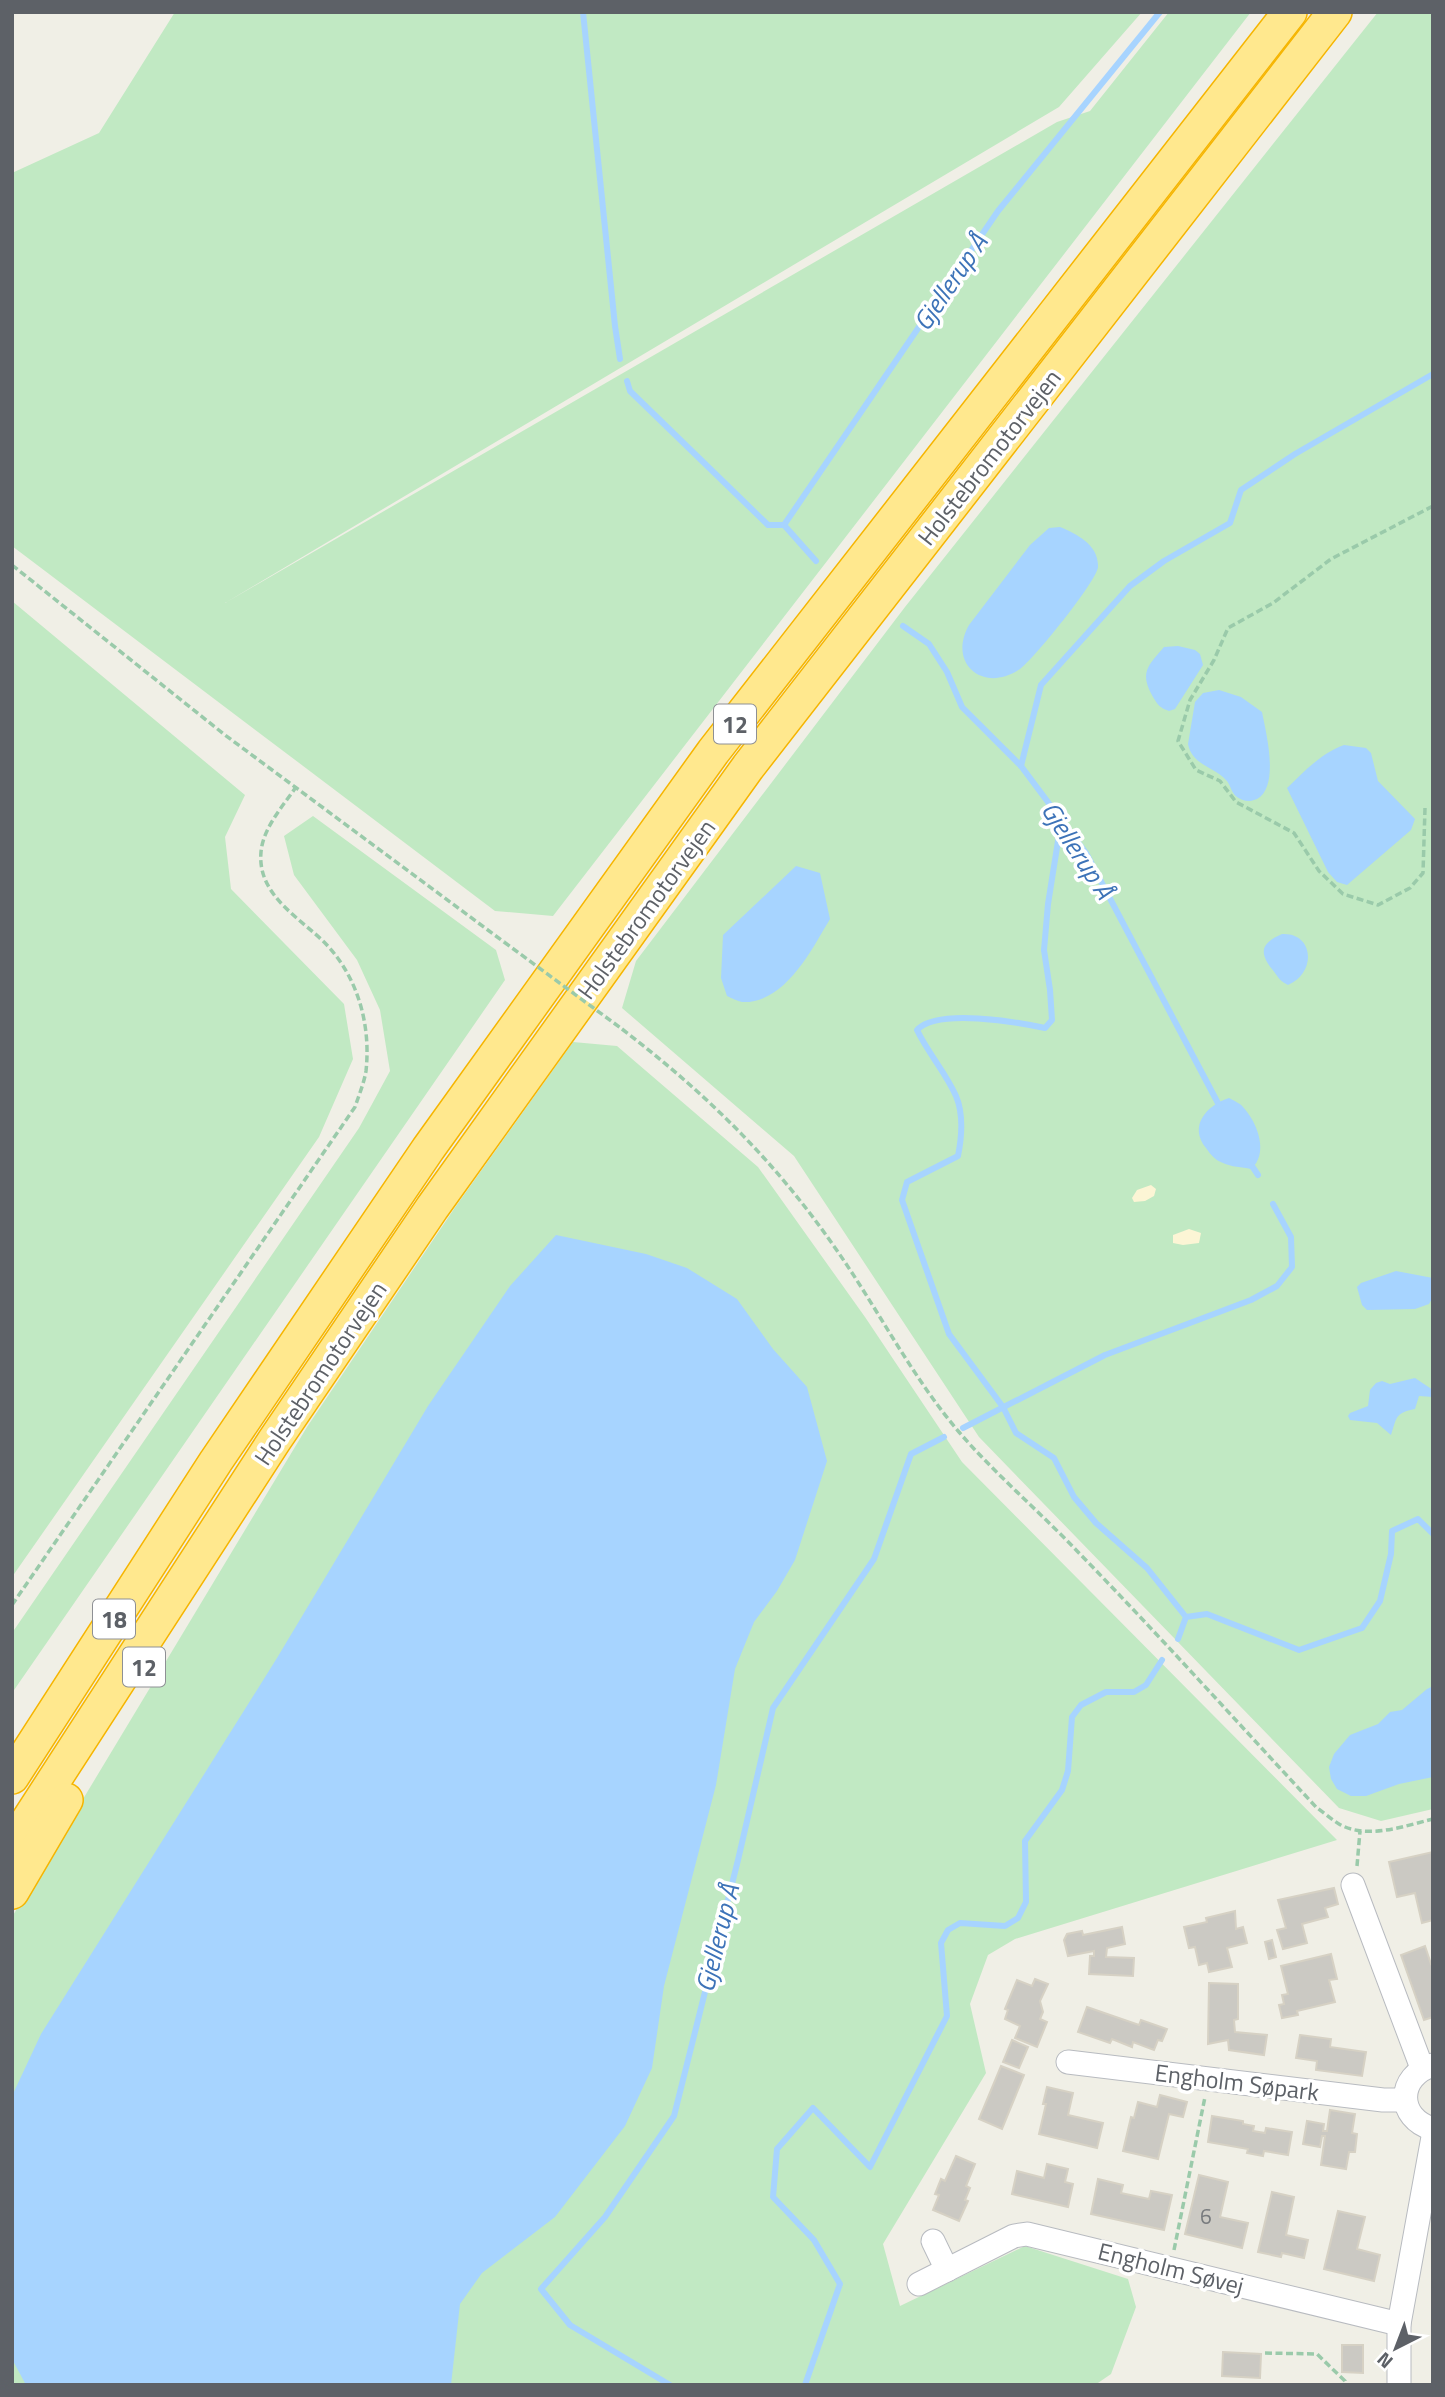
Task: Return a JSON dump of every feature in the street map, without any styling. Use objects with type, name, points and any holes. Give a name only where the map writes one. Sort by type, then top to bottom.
[{"type":"highway","name":"Holstebromotorvejen","points":[[12,1777],[216,1461],[428,1149],[713,752],[1290,12]]},
{"type":"highway","name":"Holstebromotorvejen","points":[[12,1845],[274,1441],[432,1208],[748,767],[1335,12]]},
{"type":"highway","name":"12","points":[[12,1892],[154,1648],[232,1524],[274,1441]]},
{"type":"highway","name":"12","points":[[12,1741],[216,1461]]},
{"type":"street","points":[[1353,1885],[1428,2067],[1409,2082],[1405,2100],[1408,2111],[1415,2120],[1433,2129]]},
{"type":"street","name":"Engholm Søpark","points":[[1068,2062],[1383,2100],[1405,2100]]},
{"type":"street","points":[[1399,2385],[1399,2324],[1423,2255],[1433,2137]]},
{"type":"street","name":"Engholm Søvej","points":[[919,2284],[1014,2236],[1027,2234],[1399,2324]]},
{"type":"street","points":[[933,2241],[947,2270]]},
{"type":"path","points":[[1425,808],[1423,873],[1409,888],[1378,905],[1343,894],[1319,871],[1294,833],[1236,802],[1220,781],[1196,770],[1178,741],[1190,700],[1214,660],[1228,628],[1273,603],[1331,559],[1433,506]]},
{"type":"path","points":[[12,565],[225,735],[622,1029],[698,1090],[746,1136],[776,1171],[838,1253],[902,1352],[961,1434],[1078,1552],[1316,1807],[1340,1825],[1360,1831],[1381,1831],[1433,1819]]},
{"type":"path","points":[[12,1605],[355,1107],[366,1073],[368,1039],[362,1005],[348,973],[327,945],[278,900],[267,886],[261,868],[265,833],[296,787]]},
{"type":"path","points":[[1353,1885],[1360,1831]]},
{"type":"path","points":[[1170,2268],[1209,2078]]},
{"type":"path","points":[[1265,2353],[1317,2354],[1345,2381],[1345,2385]]},
{"type":"green space","points":[[175,12],[1142,12],[1059,107],[225,603],[1057,122],[1090,111],[1169,12],[1251,12],[553,916],[495,911],[12,546],[12,173],[99,133]]},
{"type":"green space","points":[[1378,12],[1433,12],[1433,1809],[1381,1821],[1339,1808],[979,1437],[794,1156],[622,1008],[636,961],[905,607]]},
{"type":"green space","points":[[12,601],[245,795],[225,837],[231,889],[344,1004],[353,1059],[319,1137],[12,1577]]},
{"type":"green space","points":[[313,816],[496,950],[505,980],[12,1693],[12,1633],[359,1128],[390,1071],[380,1010],[357,960],[294,875],[284,836]]},
{"type":"green space","points":[[573,1042],[617,1046],[758,1167],[865,1317],[962,1462],[1337,1840],[1015,1939],[988,1955],[970,2004],[986,2073],[883,2244],[900,2306],[1025,2246],[1128,2279],[1136,2307],[1111,2374],[1095,2385],[12,2385],[12,1917],[307,1427],[456,1206]]},
{"type":"sand","points":[[1151,1185],[1156,1189],[1154,1196],[1145,1201],[1134,1202],[1132,1198],[1137,1190]]},
{"type":"sand","points":[[1189,1229],[1201,1233],[1199,1243],[1173,1243],[1173,1235]]},
{"type":"water","points":[[1060,527],[1086,541],[1095,552],[1098,567],[1095,575],[1064,620],[1020,669],[1007,676],[994,678],[973,671],[966,663],[963,652],[963,639],[969,625],[1030,545],[1049,528]]},
{"type":"water","points":[[1178,646],[1195,650],[1200,654],[1203,665],[1175,709],[1169,711],[1155,700],[1146,675],[1164,647]]},
{"type":"water","points":[[1219,690],[1241,697],[1262,712],[1270,771],[1264,792],[1254,800],[1245,801],[1237,797],[1221,775],[1198,761],[1190,751],[1188,744],[1195,702],[1203,693]]},
{"type":"water","points":[[1344,745],[1366,748],[1371,753],[1378,781],[1415,819],[1411,830],[1347,885],[1337,882],[1328,872],[1287,788],[1320,758]]},
{"type":"water","points":[[796,866],[820,873],[830,919],[806,959],[784,985],[757,1000],[742,1002],[727,996],[721,978],[723,935]]},
{"type":"water","points":[[1282,934],[1301,939],[1308,954],[1304,972],[1288,985],[1278,977],[1264,955],[1265,946]]},
{"type":"water","points":[[1229,1098],[1243,1107],[1257,1130],[1259,1155],[1251,1169],[1218,1160],[1201,1140],[1200,1124],[1207,1111]]},
{"type":"water","points":[[556,1235],[646,1254],[687,1268],[737,1299],[773,1349],[807,1387],[827,1461],[795,1560],[754,1622],[735,1669],[716,1785],[664,1986],[652,2068],[625,2126],[555,2217],[482,2273],[460,2304],[451,2385],[26,2385],[12,2359],[12,2096],[41,2034],[277,1658],[428,1406],[510,1286]]},
{"type":"water","points":[[1396,1271],[1433,1278],[1433,1297],[1429,1304],[1415,1309],[1367,1310],[1362,1305],[1357,1287],[1361,1283]]},
{"type":"water","points":[[1415,1378],[1433,1390],[1433,1397],[1419,1396],[1415,1409],[1398,1417],[1391,1435],[1377,1423],[1350,1420],[1350,1413],[1368,1406],[1370,1390],[1376,1383],[1382,1381],[1390,1384]]},
{"type":"water","points":[[1433,1686],[1433,1777],[1399,1784],[1366,1796],[1351,1796],[1337,1789],[1331,1779],[1329,1767],[1334,1754],[1350,1735],[1378,1724],[1390,1712],[1402,1710]]},
{"type":"building","points":[[1433,1852],[1433,1920],[1422,1923],[1415,1893],[1397,1897],[1389,1862]]},
{"type":"building","points":[[1334,1888],[1338,1904],[1325,1908],[1328,1917],[1302,1924],[1307,1943],[1283,1949],[1277,1930],[1286,1928],[1278,1900]]},
{"type":"building","points":[[1235,1911],[1236,1929],[1243,1927],[1247,1943],[1227,1948],[1232,1967],[1209,1972],[1207,1963],[1199,1965],[1195,1947],[1189,1948],[1184,1927],[1207,1922],[1206,1918]]},
{"type":"building","points":[[1122,1927],[1125,1944],[1107,1948],[1106,1957],[1134,1958],[1133,1976],[1089,1974],[1090,1956],[1094,1956],[1094,1951],[1068,1956],[1064,1940],[1067,1934],[1082,1931],[1083,1935]]},
{"type":"building","points":[[1272,1940],[1276,1957],[1269,1959],[1265,1942]]},
{"type":"building","points":[[1425,1946],[1431,1964],[1433,1963],[1433,2017],[1424,2020],[1401,1955]]},
{"type":"building","points":[[1331,1954],[1337,1979],[1329,1980],[1335,2002],[1297,2011],[1298,2015],[1282,2018],[1279,2005],[1284,2004],[1282,1995],[1288,1994],[1281,1966]]},
{"type":"building","points":[[1035,1979],[1048,1984],[1040,2001],[1043,2012],[1040,2019],[1047,2022],[1037,2047],[1015,2038],[1020,2026],[1005,2019],[1008,2010],[1005,2009],[1017,1980],[1032,1986]]},
{"type":"building","points":[[1209,1983],[1238,1984],[1238,2019],[1234,2020],[1235,2032],[1267,2035],[1264,2055],[1229,2050],[1228,2040],[1208,2044]]},
{"type":"building","points":[[1087,2007],[1139,2025],[1141,2020],[1167,2029],[1154,2050],[1133,2042],[1132,2047],[1112,2039],[1110,2043],[1078,2032]]},
{"type":"building","points":[[1300,2035],[1331,2039],[1330,2047],[1366,2052],[1362,2076],[1316,2070],[1317,2061],[1296,2058]]},
{"type":"building","points":[[1012,2040],[1028,2047],[1019,2068],[1003,2062]]},
{"type":"building","points":[[1001,2066],[1024,2075],[1002,2129],[979,2119]]},
{"type":"building","points":[[1047,2087],[1073,2093],[1068,2115],[1103,2123],[1097,2148],[1039,2134]]},
{"type":"building","points":[[1160,2095],[1187,2102],[1183,2117],[1169,2114],[1158,2159],[1123,2151],[1131,2117],[1134,2118],[1138,2102],[1157,2107]]},
{"type":"building","points":[[1330,2110],[1355,2114],[1352,2133],[1357,2134],[1355,2152],[1349,2152],[1346,2169],[1321,2165],[1325,2136],[1322,2136],[1320,2147],[1303,2144],[1307,2121],[1324,2124],[1323,2131],[1327,2131]]},
{"type":"building","points":[[1212,2116],[1243,2121],[1243,2124],[1254,2126],[1253,2131],[1265,2133],[1266,2128],[1292,2132],[1288,2155],[1264,2151],[1263,2156],[1247,2153],[1248,2149],[1208,2142]]},
{"type":"building","points":[[956,2156],[975,2164],[966,2186],[970,2188],[965,2200],[968,2201],[959,2221],[933,2210],[941,2179],[945,2181]]},
{"type":"building","points":[[1047,2164],[1068,2169],[1065,2182],[1073,2184],[1068,2207],[1012,2194],[1017,2171],[1044,2178]]},
{"type":"building","points":[[1199,2175],[1228,2182],[1220,2217],[1248,2223],[1242,2248],[1185,2234]]},
{"type":"building","points":[[1098,2179],[1123,2185],[1121,2193],[1149,2199],[1151,2191],[1172,2195],[1164,2230],[1091,2214]]},
{"type":"building","points":[[1272,2192],[1294,2197],[1286,2235],[1308,2240],[1304,2258],[1282,2253],[1281,2257],[1258,2252]]},
{"type":"building","points":[[1338,2211],[1365,2217],[1357,2249],[1380,2255],[1374,2281],[1324,2269]]},
{"type":"building","points":[[1342,2345],[1363,2345],[1363,2373],[1342,2372]]},
{"type":"building","points":[[1223,2352],[1261,2354],[1260,2378],[1222,2376]]},
{"type":"waterway","points":[[583,12],[620,359]]},
{"type":"waterway","name":"Gjellerup Å","points":[[784,525],[998,211],[1160,12]]},
{"type":"waterway","points":[[1021,766],[1041,685],[1130,586],[1164,561],[1230,523],[1241,490],[1295,454],[1433,374]]},
{"type":"waterway","points":[[627,381],[630,391],[768,525],[784,525]]},
{"type":"waterway","name":"Gjellerup Å","points":[[784,525],[816,561]]},
{"type":"waterway","name":"Gjellerup Å","points":[[903,626],[929,644],[947,672],[962,707],[1021,766],[1086,853],[1220,1107]]},
{"type":"waterway","points":[[1061,822],[1044,950],[1052,1020],[1045,1028],[997,1020],[959,1018],[927,1023],[917,1030],[956,1096],[961,1133],[958,1156],[907,1182],[902,1200],[949,1334],[1003,1407],[1016,1433],[1054,1458],[1074,1497],[1096,1523],[1147,1568],[1186,1617]]},
{"type":"waterway","points":[[1250,1163],[1258,1175]]},
{"type":"waterway","name":"Gjellerup Å","points":[[963,1428],[1105,1355],[1251,1300],[1277,1286],[1292,1267],[1291,1237],[1273,1204]]},
{"type":"waterway","name":"Gjellerup Å","points":[[670,2385],[570,2325],[541,2289],[605,2217],[674,2116],[773,1708],[874,1559],[911,1454],[944,1437]]},
{"type":"waterway","points":[[1178,1639],[1186,1617],[1207,1614],[1299,1650],[1362,1628],[1380,1601],[1391,1554],[1392,1531],[1418,1519],[1433,1534]]},
{"type":"waterway","points":[[805,2385],[840,2284],[814,2240],[773,2197],[777,2149],[813,2108],[870,2167],[947,2016],[941,1943],[948,1930],[960,1923],[1005,1926],[1018,1918],[1026,1902],[1025,1841],[1062,1790],[1068,1771],[1072,1717],[1081,1705],[1106,1692],[1134,1692],[1146,1685],[1162,1660]]}]
